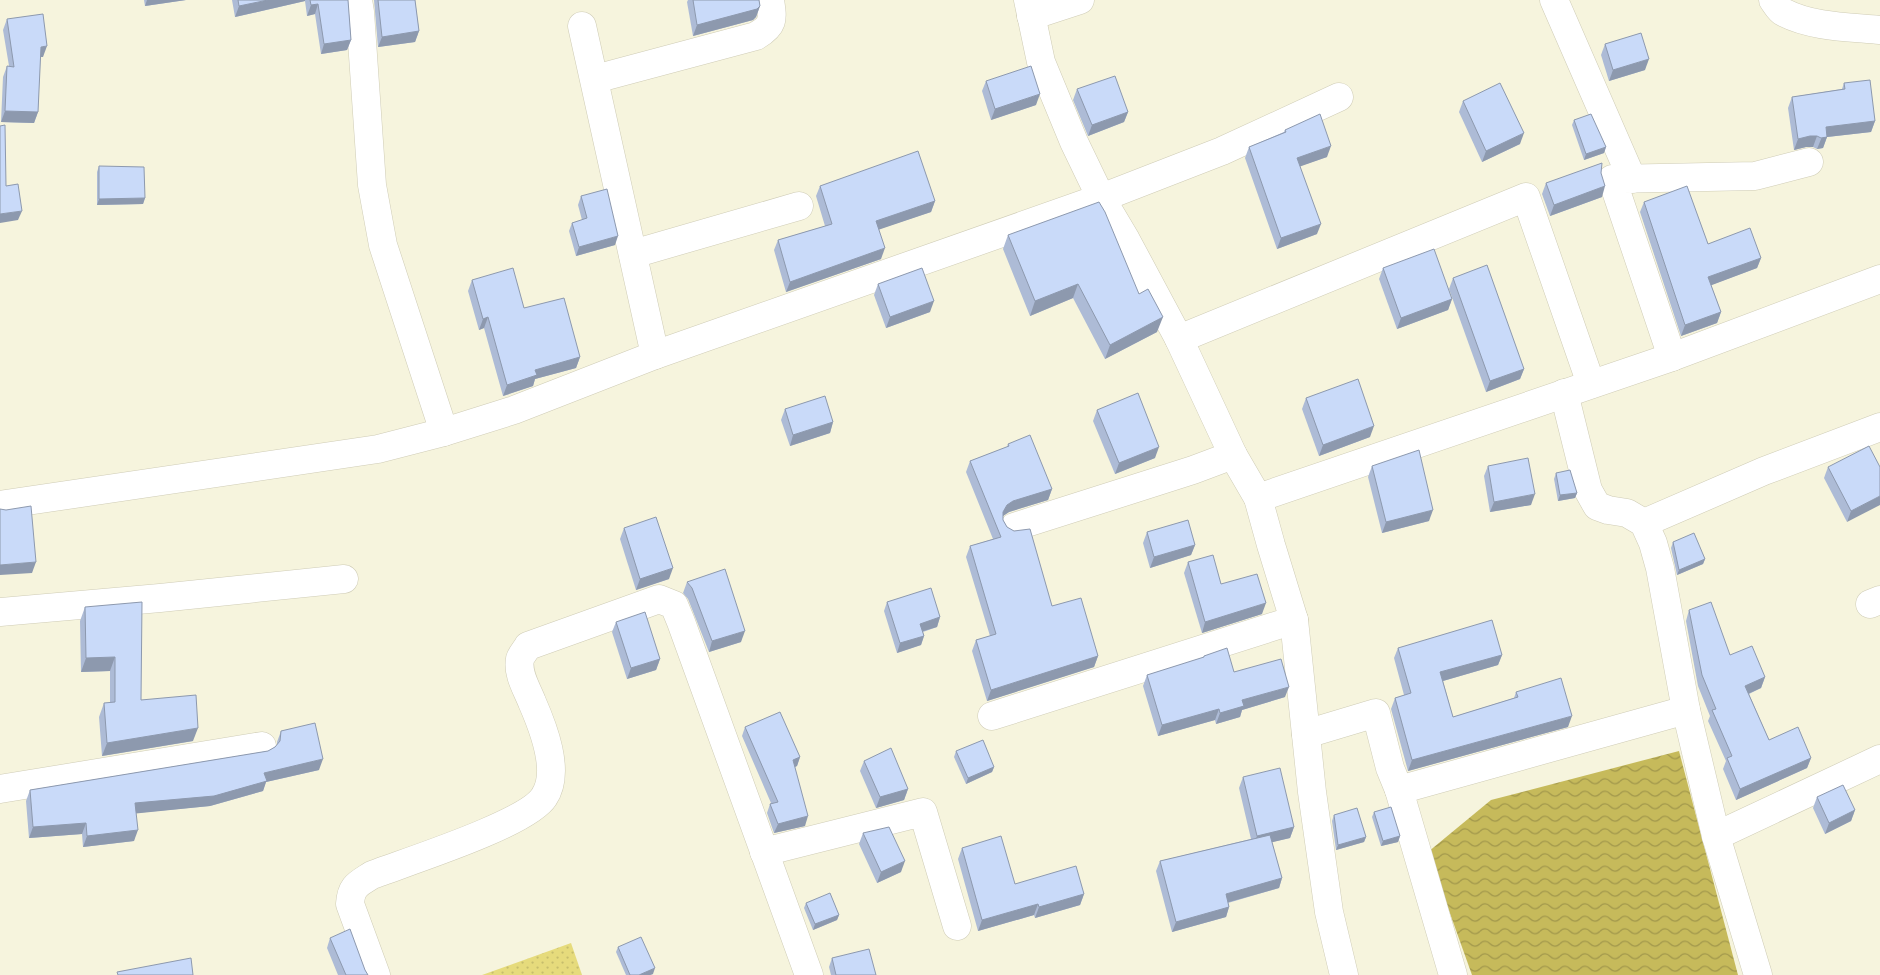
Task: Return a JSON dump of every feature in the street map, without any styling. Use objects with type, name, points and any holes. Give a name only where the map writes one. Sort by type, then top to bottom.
[{"type":"street","points":[[358,0],[372,185],[383,245],[444,432]]},
{"type":"street","points":[[595,79],[756,36],[767,29],[772,18],[770,0]]},
{"type":"street","points":[[1080,0],[1030,8],[1041,62],[1074,142],[1101,198],[1126,240],[1179,339],[1233,455],[1258,498],[1294,620],[1312,792],[1329,912],[1344,975]]},
{"type":"street","points":[[1554,0],[1632,179]]},
{"type":"street","points":[[1773,0],[1781,11],[1804,20],[1843,27],[1880,30]]},
{"type":"street","points":[[582,26],[655,355]]},
{"type":"street","points":[[0,505],[378,449],[444,432],[514,410],[655,355],[1101,198],[1222,151],[1339,97]]},
{"type":"street","points":[[1672,357],[1612,179],[1754,176],[1809,162]]},
{"type":"street","points":[[1179,339],[1526,197],[1591,384]]},
{"type":"street","points":[[633,254],[799,206]]},
{"type":"street","points":[[1258,498],[1672,357],[1880,279]]},
{"type":"street","points":[[1564,393],[1588,490],[1597,506],[1628,514],[1644,523],[1653,543],[1660,568],[1686,710],[1716,836],[1758,975]]},
{"type":"street","points":[[1644,523],[1764,471],[1880,427]]},
{"type":"street","points":[[1014,527],[1193,470],[1233,455]]},
{"type":"street","points":[[0,612],[344,579]]},
{"type":"street","points":[[376,975],[350,904],[351,892],[358,883],[372,875],[486,833],[528,811],[544,798],[551,780],[550,757],[540,720],[521,675],[520,659],[528,646],[659,599],[674,605],[681,622],[809,975]]},
{"type":"street","points":[[992,716],[1294,620]]},
{"type":"street","points":[[1399,790],[1686,710]]},
{"type":"street","points":[[1306,734],[1376,713],[1390,768],[1399,790],[1453,975]]},
{"type":"street","points":[[0,789],[262,746]]},
{"type":"street","points":[[1716,836],[1880,759]]},
{"type":"street","points":[[764,852],[923,812],[957,926]]},
{"type":"shaded area","points":[[571,943],[582,975],[482,975]]},
{"type":"water","points":[[1679,751],[1738,975],[1472,975],[1428,852],[1491,800]]},
{"type":"building","points":[[238,0],[268,0],[239,6]]},
{"type":"building","points":[[310,0],[348,0],[351,40],[324,44],[318,4],[311,5]]},
{"type":"building","points":[[378,0],[415,0],[419,31],[382,37]]},
{"type":"building","points":[[693,0],[759,0],[760,6],[757,9],[697,25]]},
{"type":"building","points":[[43,14],[47,46],[41,47],[38,112],[5,111],[7,66],[14,67],[7,19]]},
{"type":"building","points":[[1641,33],[1649,59],[1613,70],[1605,44]]},
{"type":"building","points":[[1031,66],[1040,94],[995,109],[986,81]]},
{"type":"building","points":[[1115,76],[1128,112],[1092,125],[1077,89]]},
{"type":"building","points":[[1870,80],[1875,121],[1826,127],[1827,137],[1810,136],[1798,139],[1792,97],[1845,89],[1844,83]]},
{"type":"building","points":[[1500,83],[1524,133],[1486,151],[1463,101]]},
{"type":"building","points":[[1320,114],[1331,146],[1297,158],[1321,224],[1281,238],[1249,147],[1286,132],[1285,130]]},
{"type":"building","points":[[1591,114],[1606,147],[1586,154],[1574,120]]},
{"type":"building","points":[[5,125],[6,186],[18,184],[22,211],[0,214],[0,126]]},
{"type":"building","points":[[918,151],[935,201],[876,221],[885,248],[790,282],[778,240],[832,224],[820,186]]},
{"type":"building","points":[[1602,163],[1601,173],[1605,186],[1554,205],[1546,183]]},
{"type":"building","points":[[99,166],[144,167],[145,198],[99,199]]},
{"type":"building","points":[[1687,186],[1708,244],[1750,228],[1761,258],[1708,277],[1721,312],[1685,325],[1644,202]]},
{"type":"building","points":[[607,189],[618,236],[579,247],[572,223],[587,218],[581,196]]},
{"type":"building","points":[[1099,202],[1105,212],[1139,294],[1148,289],[1163,317],[1110,345],[1078,284],[1035,301],[1008,235]]},
{"type":"building","points":[[1434,249],[1452,299],[1401,318],[1383,268]]},
{"type":"building","points":[[1487,265],[1524,369],[1490,381],[1453,278]]},
{"type":"building","points":[[513,268],[524,308],[564,298],[580,357],[535,370],[537,375],[507,385],[488,317],[483,319],[472,280]]},
{"type":"building","points":[[922,268],[934,301],[890,317],[878,284]]},
{"type":"building","points":[[1358,379],[1374,426],[1323,445],[1306,398]]},
{"type":"building","points":[[1138,393],[1159,447],[1119,463],[1097,410]]},
{"type":"building","points":[[825,396],[833,422],[793,435],[785,409]]},
{"type":"building","points":[[1030,435],[1052,489],[1013,501],[1007,505],[1003,512],[1003,520],[1007,527],[1014,531],[1030,529],[1052,606],[1081,598],[1098,656],[991,690],[976,640],[996,634],[970,546],[1001,537],[970,461],[1009,446],[1008,444]]},
{"type":"building","points":[[1869,446],[1880,467],[1880,496],[1851,511],[1828,467]]},
{"type":"building","points":[[1419,450],[1433,510],[1386,522],[1372,466]]},
{"type":"building","points":[[1528,458],[1535,494],[1494,502],[1488,466]]},
{"type":"building","points":[[1570,470],[1577,493],[1560,495],[1556,473]]},
{"type":"building","points":[[31,506],[36,562],[0,565],[0,509],[6,510]]},
{"type":"building","points":[[656,517],[673,568],[640,579],[624,528]]},
{"type":"building","points":[[1188,520],[1195,545],[1154,557],[1147,532]]},
{"type":"building","points":[[1694,533],[1705,559],[1679,570],[1673,542]]},
{"type":"building","points":[[1213,555],[1221,584],[1257,574],[1266,603],[1205,622],[1188,562]]},
{"type":"building","points":[[725,569],[745,631],[712,641],[692,588],[687,582]]},
{"type":"building","points":[[931,588],[940,617],[920,624],[924,636],[900,643],[887,602]]},
{"type":"building","points":[[142,602],[141,700],[196,695],[198,728],[107,743],[104,703],[115,702],[115,657],[86,658],[85,607]]},
{"type":"building","points":[[1711,602],[1730,655],[1752,646],[1765,677],[1745,686],[1769,740],[1798,727],[1811,758],[1740,789],[1727,758],[1732,756],[1712,710],[1716,709],[1702,675],[1689,610]]},
{"type":"building","points":[[645,612],[660,659],[631,668],[616,622]]},
{"type":"building","points":[[1492,620],[1502,655],[1440,672],[1453,717],[1518,697],[1516,692],[1561,678],[1572,716],[1412,760],[1395,698],[1411,693],[1398,648]]},
{"type":"building","points":[[1227,648],[1234,672],[1281,659],[1289,687],[1242,700],[1244,706],[1220,713],[1219,709],[1162,725],[1147,675]]},
{"type":"building","points":[[780,712],[800,757],[793,760],[808,816],[778,824],[770,804],[778,802],[745,727]]},
{"type":"building","points":[[315,723],[323,759],[264,773],[267,781],[214,796],[135,803],[138,830],[87,836],[86,823],[33,827],[30,790],[268,751],[280,741],[281,731]]},
{"type":"building","points":[[983,740],[994,767],[968,778],[956,751]]},
{"type":"building","points":[[891,748],[908,789],[880,797],[864,761]]},
{"type":"building","points":[[1280,768],[1294,827],[1257,836],[1243,777]]},
{"type":"building","points":[[1843,785],[1855,810],[1829,823],[1817,797]]},
{"type":"building","points":[[1391,807],[1400,836],[1383,841],[1374,812]]},
{"type":"building","points":[[1357,808],[1366,837],[1338,845],[1334,815]]},
{"type":"building","points":[[889,827],[905,861],[881,872],[863,833]]},
{"type":"building","points":[[1270,835],[1282,878],[1226,894],[1229,907],[1176,922],[1160,861]]},
{"type":"building","points":[[1001,836],[1015,884],[1076,866],[1084,894],[1039,907],[1038,904],[982,920],[962,848]]},
{"type":"building","points":[[830,893],[839,915],[815,924],[806,903]]},
{"type":"building","points":[[350,929],[368,975],[346,975],[330,938]]},
{"type":"building","points":[[641,937],[655,968],[639,975],[630,975],[618,947]]},
{"type":"building","points":[[869,949],[876,975],[836,975],[832,958]]},
{"type":"building","points":[[191,958],[193,975],[118,975],[117,972]]}]
